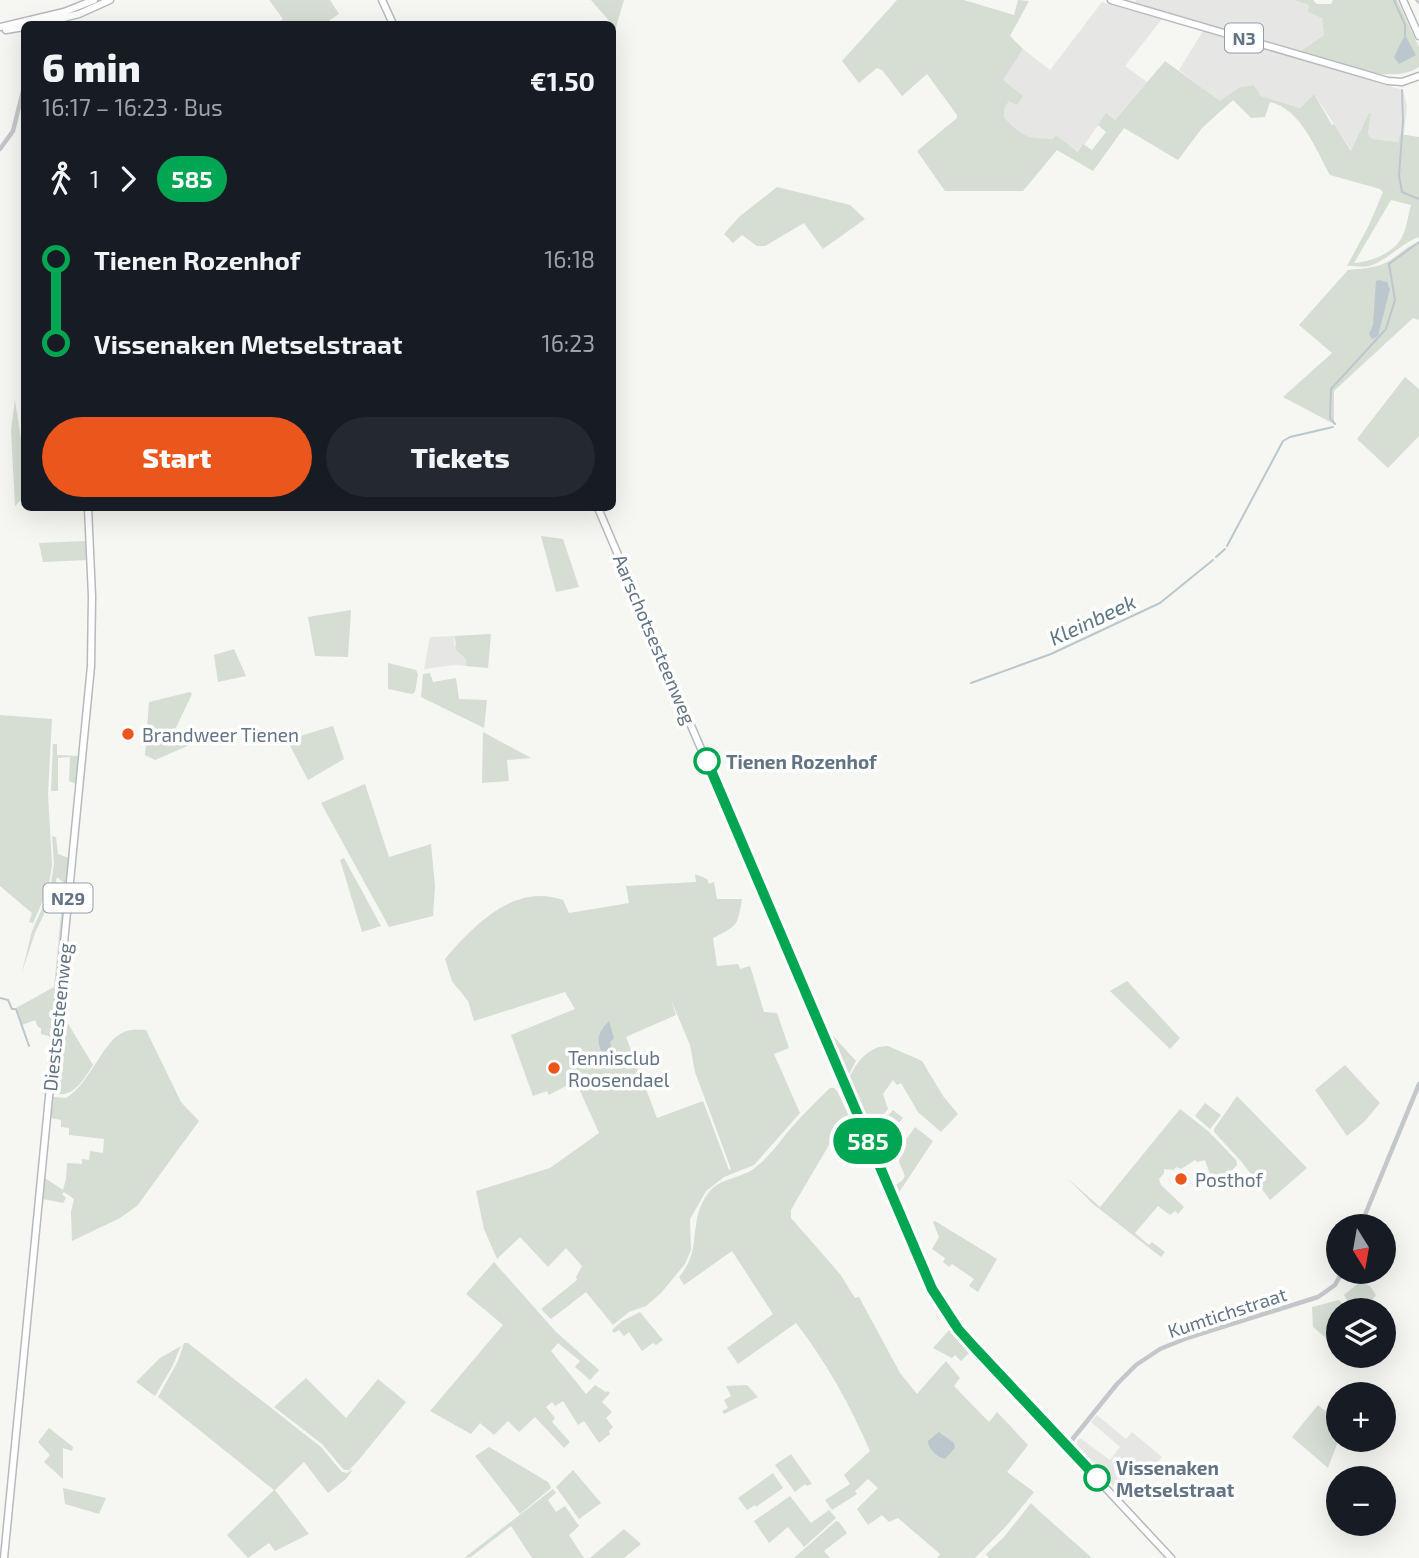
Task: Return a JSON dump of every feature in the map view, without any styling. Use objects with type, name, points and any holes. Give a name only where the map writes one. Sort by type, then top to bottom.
[{"type":"main road","points":[[64,19],[94,0]]},
{"type":"main road","points":[[64,19],[110,0]]},
{"type":"main road","points":[[382,0],[392,21]]},
{"type":"main road","name":"N3","points":[[1111,0],[1395,82],[1409,80],[1419,74]]},
{"type":"main road","points":[[1404,0],[1419,29]]},
{"type":"main road","points":[[1404,0],[1419,36]]},
{"type":"main road","points":[[0,29],[21,26]]},
{"type":"main road","points":[[0,29],[21,27]]},
{"type":"main road","name":"Diestsesteenweg","points":[[4,1558],[91,666],[93,596],[88,511]]},
{"type":"main road","name":"Aarschotsesteenweg","points":[[599,511],[932,1289],[963,1334],[1171,1558]]},
{"type":"street","points":[[0,149],[13,131],[21,99]]},
{"type":"street","points":[[1365,1214],[1419,1084]]},
{"type":"street","name":"Kumtichstraat","points":[[1067,1446],[1117,1384],[1148,1357],[1187,1338],[1318,1297],[1336,1284]]},
{"type":"shaded area","points":[[269,0],[330,0],[339,14],[328,21],[280,21],[283,19]]},
{"type":"shaded area","points":[[591,0],[624,0],[616,27],[616,21],[609,21]]},
{"type":"shaded area","points":[[897,0],[964,0],[1014,15],[1018,0],[1029,1],[1010,36],[1023,49],[1003,80],[1023,96],[1017,105],[1009,101],[1004,117],[1021,133],[1044,139],[1053,139],[1056,135],[1078,152],[1083,144],[1092,150],[1106,132],[1098,125],[1106,113],[1115,120],[1165,61],[1220,101],[1240,87],[1254,85],[1261,96],[1300,108],[1314,94],[1351,151],[1369,113],[1368,134],[1372,139],[1398,142],[1400,134],[1419,137],[1419,237],[1376,264],[1366,267],[1347,266],[1383,192],[1330,175],[1299,122],[1281,106],[1270,102],[1265,117],[1251,118],[1233,100],[1202,128],[1178,160],[1124,128],[1093,171],[1057,150],[1023,191],[945,191],[917,151],[957,118],[957,115],[927,74],[902,96],[882,70],[877,68],[859,83],[842,61]],"holes":[[[1391,200],[1411,205],[1404,233],[1394,248],[1375,259],[1354,263]]]},
{"type":"shaded area","points":[[1136,0],[1294,0],[1309,5],[1322,18],[1324,35],[1301,51],[1135,3]]},
{"type":"shaded area","points":[[1294,0],[1331,4],[1333,0],[1397,0],[1419,47],[1419,67],[1392,74],[1377,73],[1345,66],[1301,51],[1324,35],[1322,18],[1308,12],[1309,5]]},
{"type":"shaded area","points":[[1102,2],[1162,19],[1125,66],[1147,82],[1114,121],[1106,114],[1079,152],[1056,136],[1054,139],[1030,139],[1018,132],[1004,117],[1009,101],[1003,80],[1015,60],[1023,49],[1050,70]]},
{"type":"shaded area","points":[[1203,31],[1403,90],[1407,106],[1404,135],[1400,134],[1398,142],[1372,139],[1368,134],[1371,114],[1352,151],[1314,94],[1300,108],[1261,96],[1254,85],[1240,87],[1220,102],[1179,70]]},
{"type":"shaded area","points":[[1405,35],[1416,55],[1399,64],[1394,57]]},
{"type":"shaded area","points":[[777,187],[850,205],[865,219],[823,249],[804,223],[765,246],[757,246],[742,235],[733,243],[724,234],[739,217]]},
{"type":"shaded area","points":[[1419,242],[1419,320],[1413,318],[1334,391],[1334,424],[1283,397],[1332,353],[1299,325],[1348,270],[1384,264]]},
{"type":"shaded area","points":[[1376,281],[1387,282],[1390,289],[1378,336],[1372,339],[1369,334],[1373,325]]},
{"type":"shaded area","points":[[1405,377],[1419,389],[1419,436],[1388,468],[1357,439]]},
{"type":"shaded area","points":[[15,400],[21,440],[21,500],[15,506],[11,430]]},
{"type":"shaded area","points":[[541,536],[563,539],[579,587],[556,592]]},
{"type":"shaded area","points":[[87,541],[88,560],[43,562],[39,543]]},
{"type":"shaded area","points":[[351,610],[348,657],[315,656],[308,617]]},
{"type":"shaded area","points":[[491,634],[488,668],[466,666],[466,659],[456,650],[455,636]]},
{"type":"shaded area","points":[[455,636],[454,644],[466,659],[466,666],[424,669],[430,637]]},
{"type":"shaded area","points":[[234,649],[246,676],[218,682],[214,655]]},
{"type":"shaded area","points":[[388,663],[416,670],[418,674],[415,692],[412,694],[388,689]]},
{"type":"shaded area","points":[[430,673],[433,682],[456,678],[459,699],[487,700],[484,728],[421,697],[423,674]]},
{"type":"shaded area","points":[[190,692],[192,694],[172,736],[186,740],[198,737],[199,741],[155,760],[145,755],[149,702]]},
{"type":"shaded area","points":[[0,715],[52,719],[48,794],[52,865],[48,889],[33,923],[29,922],[32,913],[0,886]]},
{"type":"shaded area","points":[[333,726],[344,759],[308,780],[287,740]]},
{"type":"shaded area","points":[[483,732],[531,758],[507,760],[509,781],[482,783]]},
{"type":"shaded area","points":[[53,744],[57,744],[57,755],[78,756],[76,784],[69,781],[70,757],[58,758],[58,791],[51,791]]},
{"type":"shaded area","points":[[365,784],[389,857],[431,844],[435,886],[433,916],[389,927],[321,803]]},
{"type":"shaded area","points":[[52,836],[56,837],[58,854],[69,858],[49,1052],[49,1036],[41,1034],[41,1028],[35,1020],[22,1025],[16,1008],[54,987],[64,883],[57,877],[52,897],[35,933],[22,972],[32,931],[50,890],[54,863]]},
{"type":"shaded area","points":[[344,858],[381,926],[362,932],[340,860]]},
{"type":"shaded area","points":[[695,874],[707,879],[709,884],[714,882],[717,899],[742,899],[735,924],[713,938],[717,966],[738,964],[740,969],[750,966],[764,1012],[777,1013],[789,1048],[774,1054],[800,1113],[754,1165],[724,1177],[706,1191],[690,1219],[691,1250],[685,1264],[661,1293],[646,1306],[629,1312],[613,1325],[586,1292],[551,1319],[541,1309],[577,1280],[582,1266],[566,1248],[548,1267],[520,1237],[497,1259],[484,1229],[476,1191],[550,1168],[599,1133],[577,1084],[568,1088],[566,1086],[549,1095],[547,1091],[533,1096],[511,1035],[575,1009],[565,992],[474,1021],[468,1001],[452,981],[445,959],[469,933],[496,910],[528,897],[545,896],[563,900],[569,913],[629,903],[626,886],[696,882]],"holes":[[[671,1000],[690,1045],[695,1072],[731,1169],[729,1170],[703,1101],[657,1118],[626,1037],[676,1015]]]},
{"type":"shaded area","points":[[1127,981],[1180,1038],[1170,1049],[1110,991]]},
{"type":"shaded area","points":[[61,1012],[93,1065],[77,1087],[66,1094],[53,1092]]},
{"type":"shaded area","points":[[609,1021],[614,1038],[610,1042],[613,1056],[604,1059],[599,1039],[601,1031]]},
{"type":"shaded area","points":[[825,1027],[856,1061],[846,1080],[824,1030]]},
{"type":"shaded area","points":[[129,1030],[146,1030],[181,1102],[199,1121],[137,1206],[120,1218],[72,1241],[71,1212],[74,1199],[64,1192],[62,1194],[66,1198],[63,1203],[43,1199],[45,1178],[63,1190],[67,1163],[82,1164],[82,1159],[89,1160],[90,1151],[103,1153],[104,1139],[69,1135],[69,1128],[61,1127],[61,1120],[51,1118],[53,1097],[66,1098],[75,1091],[116,1037]]},
{"type":"shaded area","points":[[888,1046],[922,1061],[943,1096],[958,1114],[941,1132],[918,1112],[901,1083],[897,1085],[893,1080],[883,1094],[888,1109],[868,1133],[847,1083],[862,1058],[874,1049]]},
{"type":"shaded area","points":[[1345,1065],[1380,1103],[1365,1121],[1347,1136],[1315,1090]]},
{"type":"shaded area","points":[[840,1081],[876,1167],[846,1116],[791,1210],[791,1218],[840,1274],[855,1298],[859,1297],[900,1373],[917,1394],[946,1361],[960,1378],[954,1386],[989,1422],[997,1412],[1028,1445],[1007,1472],[1034,1492],[975,1558],[937,1558],[940,1554],[898,1518],[889,1522],[882,1515],[868,1525],[857,1509],[878,1488],[868,1479],[855,1491],[857,1494],[832,1510],[825,1500],[850,1484],[844,1475],[870,1451],[846,1401],[818,1353],[796,1323],[738,1364],[727,1348],[773,1314],[732,1251],[684,1285],[679,1277],[691,1256],[698,1214],[709,1192],[719,1183],[750,1171],[761,1163],[830,1088],[837,1091],[854,1127],[858,1129],[836,1084]]},
{"type":"shaded area","points":[[1237,1096],[1307,1168],[1270,1200],[1241,1161],[1214,1132]]},
{"type":"shaded area","points":[[1205,1103],[1221,1115],[1210,1129],[1195,1116]]},
{"type":"shaded area","points":[[1180,1109],[1208,1131],[1236,1160],[1237,1165],[1225,1178],[1204,1180],[1203,1176],[1210,1174],[1205,1160],[1195,1160],[1181,1169],[1164,1169],[1159,1179],[1161,1185],[1184,1207],[1178,1214],[1175,1211],[1170,1215],[1158,1206],[1135,1233],[1149,1245],[1152,1242],[1165,1252],[1161,1257],[1093,1204],[1067,1178],[1100,1207]]},
{"type":"shaded area","points":[[893,1110],[903,1118],[876,1149],[870,1137]]},
{"type":"shaded area","points":[[915,1127],[933,1141],[896,1197],[892,1187],[905,1176],[899,1162],[900,1155],[897,1154],[885,1172],[878,1153],[892,1136],[903,1144]]},
{"type":"shaded area","points":[[933,1222],[997,1259],[978,1292],[969,1286],[974,1279],[952,1264],[949,1267],[943,1262],[945,1258],[932,1249],[939,1237]]},
{"type":"shaded area","points":[[494,1262],[556,1332],[599,1370],[590,1380],[575,1367],[580,1361],[558,1343],[551,1351],[586,1394],[595,1385],[610,1393],[602,1402],[612,1412],[606,1418],[613,1427],[609,1431],[610,1434],[599,1443],[584,1421],[578,1425],[563,1401],[555,1406],[552,1402],[546,1407],[555,1418],[552,1422],[570,1442],[564,1448],[535,1417],[519,1432],[508,1421],[494,1435],[480,1423],[471,1434],[430,1411],[503,1325],[466,1294]]},
{"type":"shaded area","points":[[919,1267],[973,1349],[961,1361],[955,1355],[952,1358],[933,1348],[951,1328],[934,1303],[917,1268]]},
{"type":"shaded area","points":[[1358,1284],[1365,1284],[1370,1286],[1376,1295],[1374,1298],[1346,1298],[1344,1295]]},
{"type":"shaded area","points":[[1326,1303],[1326,1338],[1313,1327],[1312,1307]]},
{"type":"shaded area","points":[[640,1312],[663,1340],[642,1351],[629,1332],[624,1336],[619,1330],[614,1333],[612,1330],[622,1321]]},
{"type":"shaded area","points":[[184,1343],[188,1343],[321,1447],[342,1472],[347,1473],[353,1469],[346,1479],[328,1493],[304,1462],[275,1490],[309,1534],[275,1551],[269,1543],[248,1558],[227,1535],[274,1490],[158,1397],[178,1361]]},
{"type":"shaded area","points":[[181,1346],[155,1396],[136,1382],[160,1358]]},
{"type":"shaded area","points":[[306,1378],[346,1418],[378,1379],[406,1402],[357,1462],[349,1470],[344,1470],[322,1444],[274,1407]]},
{"type":"shaded area","points":[[747,1385],[758,1397],[724,1414],[722,1411],[728,1408],[724,1400],[731,1396],[726,1386]]},
{"type":"shaded area","points":[[1318,1405],[1326,1412],[1326,1452],[1334,1452],[1329,1466],[1326,1466],[1292,1437]]},
{"type":"shaded area","points":[[1097,1415],[1126,1439],[1132,1432],[1162,1457],[1152,1470],[1141,1461],[1115,1488],[1077,1446],[1080,1438],[1110,1460],[1120,1447],[1091,1422]]},
{"type":"shaded area","points":[[49,1428],[73,1447],[72,1451],[63,1448],[63,1479],[44,1462],[50,1455],[38,1442]]},
{"type":"shaded area","points":[[939,1432],[954,1443],[955,1448],[945,1459],[928,1444]]},
{"type":"shaded area","points":[[489,1447],[548,1482],[551,1488],[520,1514],[475,1456]]},
{"type":"shaded area","points":[[791,1454],[812,1484],[805,1484],[795,1492],[775,1465]]},
{"type":"shaded area","points":[[573,1470],[601,1503],[579,1519],[556,1487]]},
{"type":"shaded area","points":[[773,1473],[783,1488],[756,1507],[755,1505],[747,1510],[738,1498]]},
{"type":"shaded area","points":[[63,1488],[106,1498],[99,1514],[65,1504]]},
{"type":"shaded area","points":[[553,1489],[556,1493],[548,1500],[556,1512],[565,1506],[579,1526],[569,1535],[584,1558],[532,1558],[511,1526],[471,1557],[464,1558]]},
{"type":"shaded area","points":[[790,1496],[811,1523],[829,1510],[836,1518],[804,1547],[788,1527],[769,1543],[754,1521]]},
{"type":"shaded area","points":[[1031,1503],[1092,1558],[989,1558],[986,1554],[1004,1537]]},
{"type":"shaded area","points":[[836,1521],[847,1533],[824,1551],[830,1558],[794,1558]]},
{"type":"shaded area","points":[[624,1529],[641,1544],[624,1558],[590,1558]]},
{"type":"waterway","name":"Kleinbeek","points":[[1394,0],[1405,25],[1405,35]]},
{"type":"waterway","points":[[1416,0],[1419,3]]},
{"type":"waterway","name":"Kleinbeek","points":[[1402,90],[1399,175],[1402,192],[1419,199]]},
{"type":"waterway","name":"Kleinbeek","points":[[1335,424],[1330,418],[1331,389],[1386,329],[1395,300],[1389,264],[1419,242]]},
{"type":"waterway","name":"Kleinbeek","points":[[1227,546],[1283,441],[1333,427]]},
{"type":"waterway","name":"Kleinbeek","points":[[1216,557],[1225,549]]},
{"type":"waterway","name":"Kleinbeek","points":[[971,683],[1051,654],[1160,603],[1213,560]]},
{"type":"waterway","points":[[0,998],[8,1000],[12,1009],[16,1009],[29,1046]]},
{"type":"bus line","name":"585","points":[[707,761],[932,1289],[958,1329],[1097,1478]]},
{"type":"place","name":"Brandweer Tienen","points":[[128,734]]},
{"type":"place","name":"Tienen Rozenhof","points":[[707,761]]},
{"type":"place","name":"Tennisclub Roosendael","points":[[554,1068]]},
{"type":"place","name":"Posthof","points":[[1181,1179]]},
{"type":"place","name":"Vissenaken Metselstraat","points":[[1097,1478]]}]
